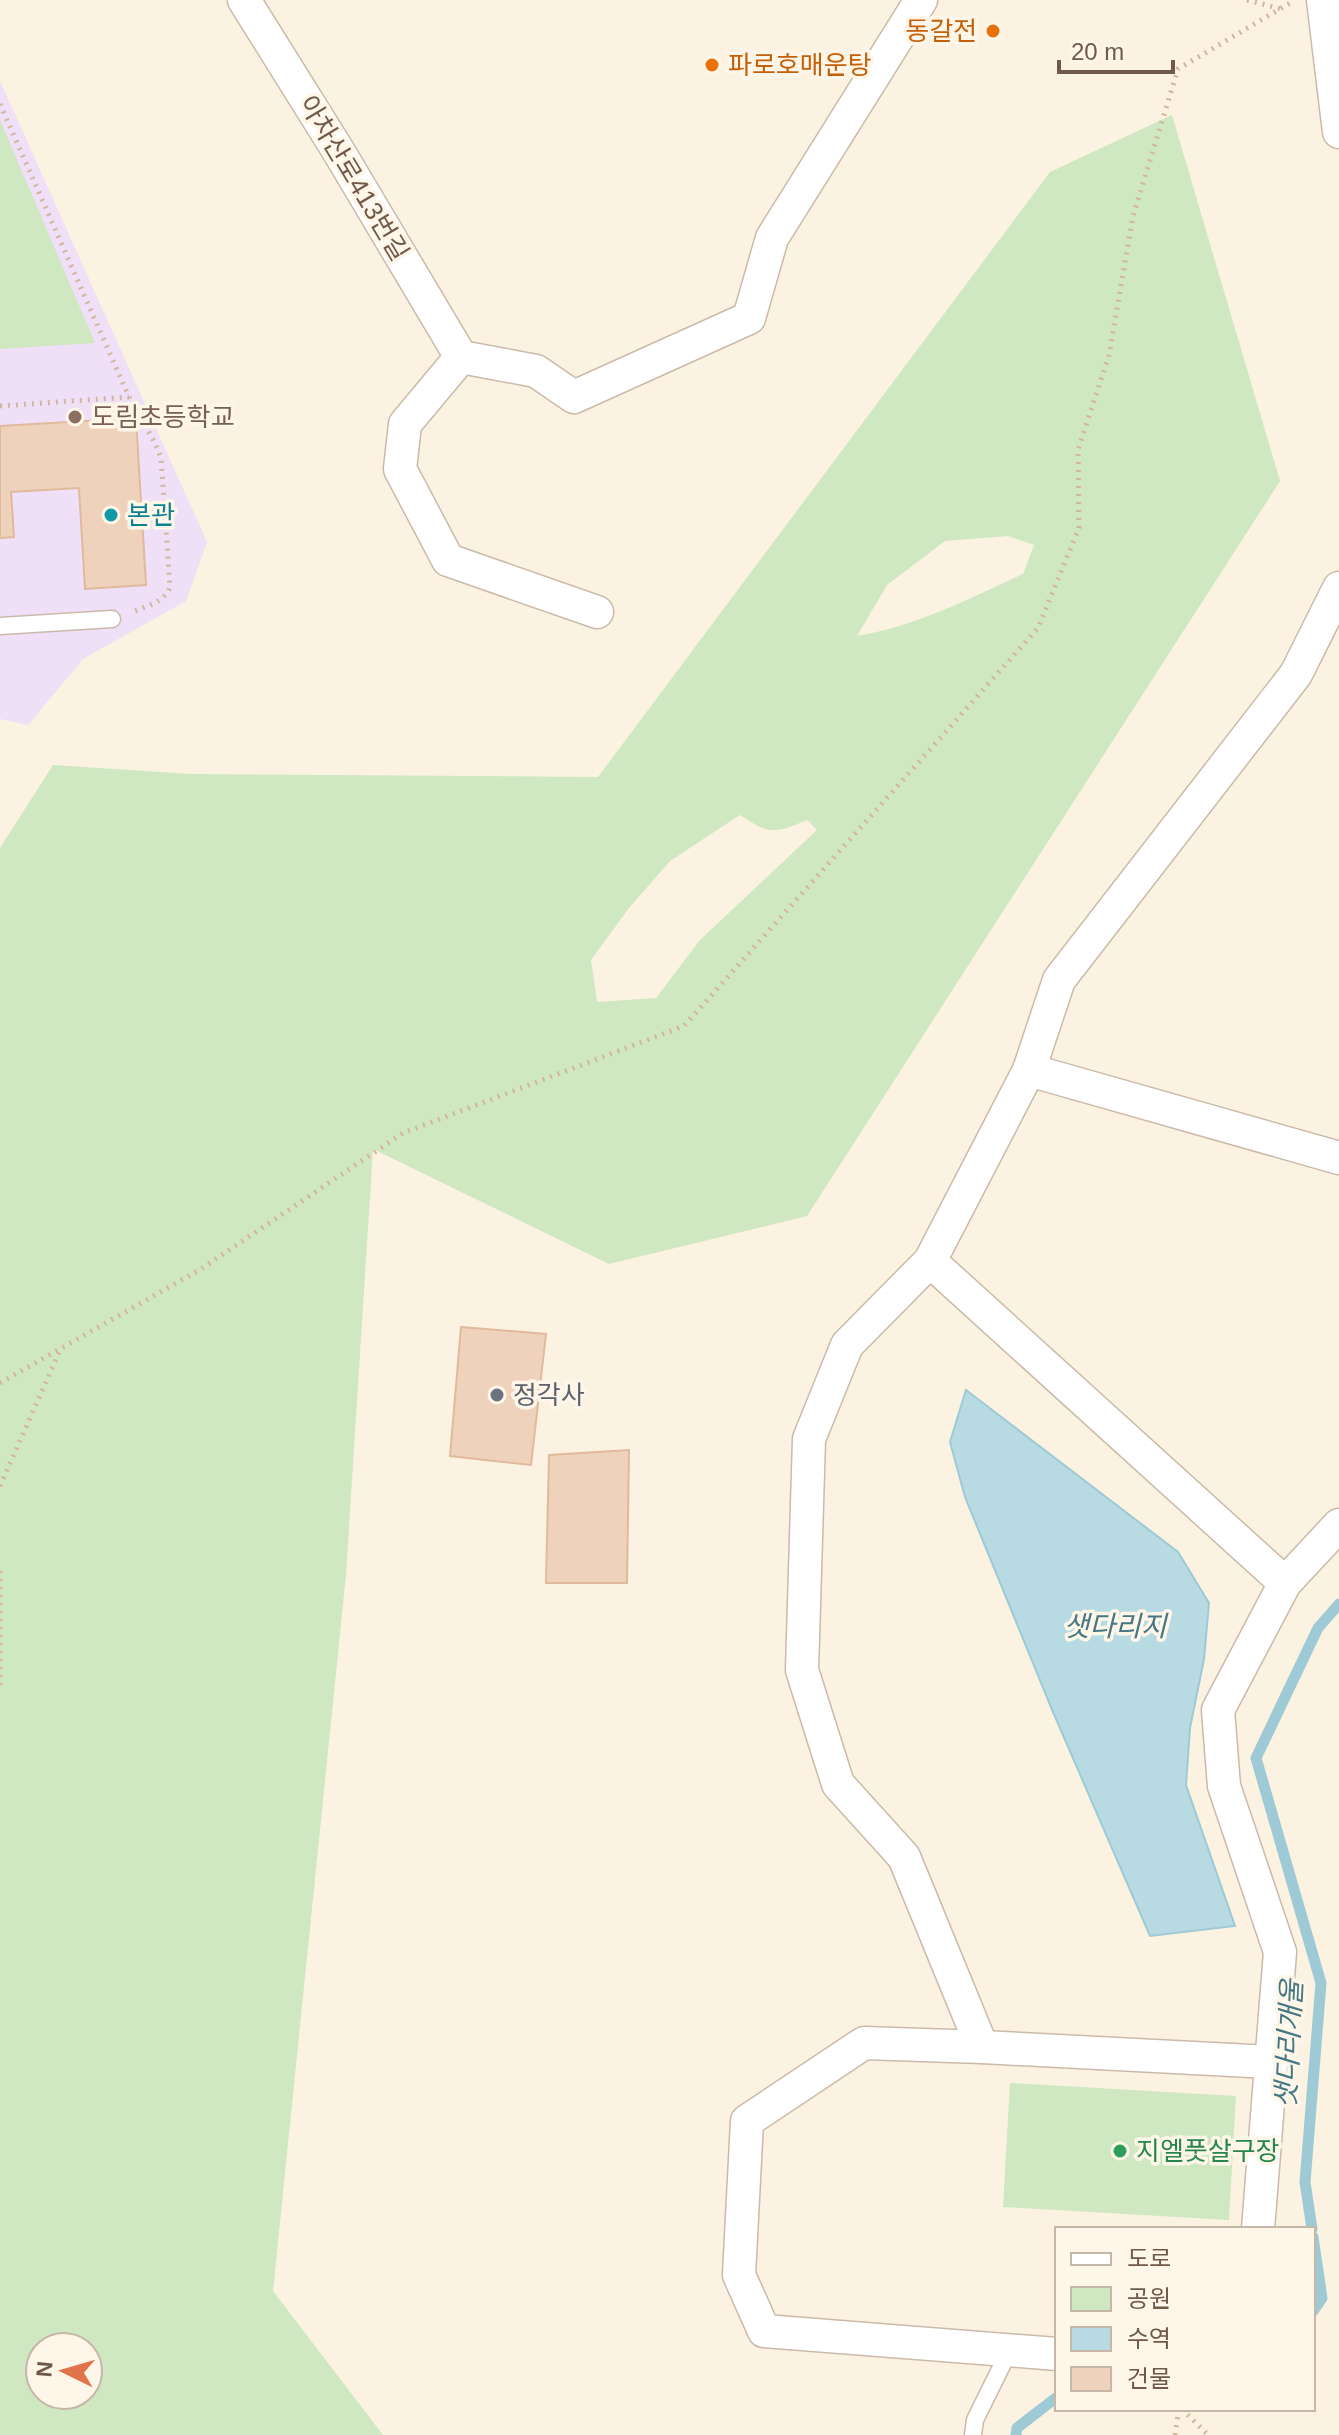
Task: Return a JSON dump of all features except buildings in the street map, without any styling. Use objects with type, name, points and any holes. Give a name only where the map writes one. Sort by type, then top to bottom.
[{"type":"street","name":"아차산로413번길","points":[[244,0],[461,357]]},
{"type":"street","points":[[597,612],[448,560],[400,469],[405,424],[461,357],[536,371],[574,397],[749,318],[772,238],[921,0]]},
{"type":"street","points":[[1323,0],[1339,132]]},
{"type":"street","points":[[982,2047],[904,1857],[838,1784],[802,1670],[809,1439],[847,1345],[930,1261],[1029,1070],[1059,980],[1296,674],[1339,588]]},
{"type":"street","points":[[1029,1070],[1339,1158]]},
{"type":"street","points":[[930,1261],[1285,1583]]},
{"type":"street","points":[[1258,2227],[1280,1952],[1224,1786],[1218,1710],[1285,1583],[1339,1525]]},
{"type":"street","points":[[1055,2354],[764,2331],[739,2275],[747,2121],[864,2043],[1270,2062]]},
{"type":"lane","points":[[0,626],[112,619]]},
{"type":"lane","points":[[973,2435],[975,2420],[1009,2351]]},
{"type":"path","points":[[0,1383],[201,1269],[403,1133],[684,1026],[1038,628],[1079,528],[1078,450],[1109,355],[1133,216],[1178,69],[1296,0]]},
{"type":"path","points":[[0,104],[129,397],[161,458],[170,587],[167,595],[157,602],[112,619]]},
{"type":"path","points":[[0,406],[129,397]]},
{"type":"path","points":[[0,1486],[61,1348]]},
{"type":"path","points":[[0,1571],[0,1687]]},
{"type":"path","points":[[1175,2435],[1180,2411]]},
{"type":"path","points":[[1182,2411],[1208,2435]]},
{"type":"shaded area","name":"도림초등학교","points":[[0,81],[207,542],[186,601],[83,659],[28,725],[0,719]]},
{"type":"green space","points":[[1172,115],[1280,481],[807,1216],[609,1264],[373,1149],[346,1575],[273,2291],[383,2435],[0,2435],[0,848],[53,765],[191,774],[598,777],[1050,172]],"holes":[[[1008,536],[1034,545],[1023,574],[921,619],[857,636],[887,585],[945,541]],[[740,815],[766,829],[779,830],[807,820],[817,830],[700,940],[656,998],[597,1002],[591,960],[629,908],[670,861]]]},
{"type":"green space","points":[[0,120],[95,343],[0,349]]},
{"type":"green space","name":"지엘풋살구장","points":[[1010,2083],[1236,2096],[1229,2220],[1003,2207]]},
{"type":"water","name":"샛다리지","points":[[966,1390],[1178,1552],[1209,1603],[1204,1659],[1190,1728],[1186,1785],[1235,1926],[1150,1936],[965,1497],[950,1442]]},
{"type":"waterway","name":"샛다리개울","points":[[1312,2227],[1305,2182],[1321,1983],[1256,1758],[1318,1628],[1339,1604]]},
{"type":"waterway","name":"샛다리개울","points":[[1315,2251],[1322,2298],[1315,2308]]},
{"type":"waterway","name":"샛다리개울","points":[[1016,2435],[1017,2428],[1055,2399]]},
{"type":"place","name":"동갈전","points":[[993,31]]},
{"type":"place","name":"파로호매운탕","points":[[712,65]]},
{"type":"place","name":"도림초등학교","points":[[75,417]]},
{"type":"place","name":"본관","points":[[111,515]]},
{"type":"place","name":"정각사","points":[[497,1395]]},
{"type":"place","name":"지엘풋살구장","points":[[1120,2151]]}]
